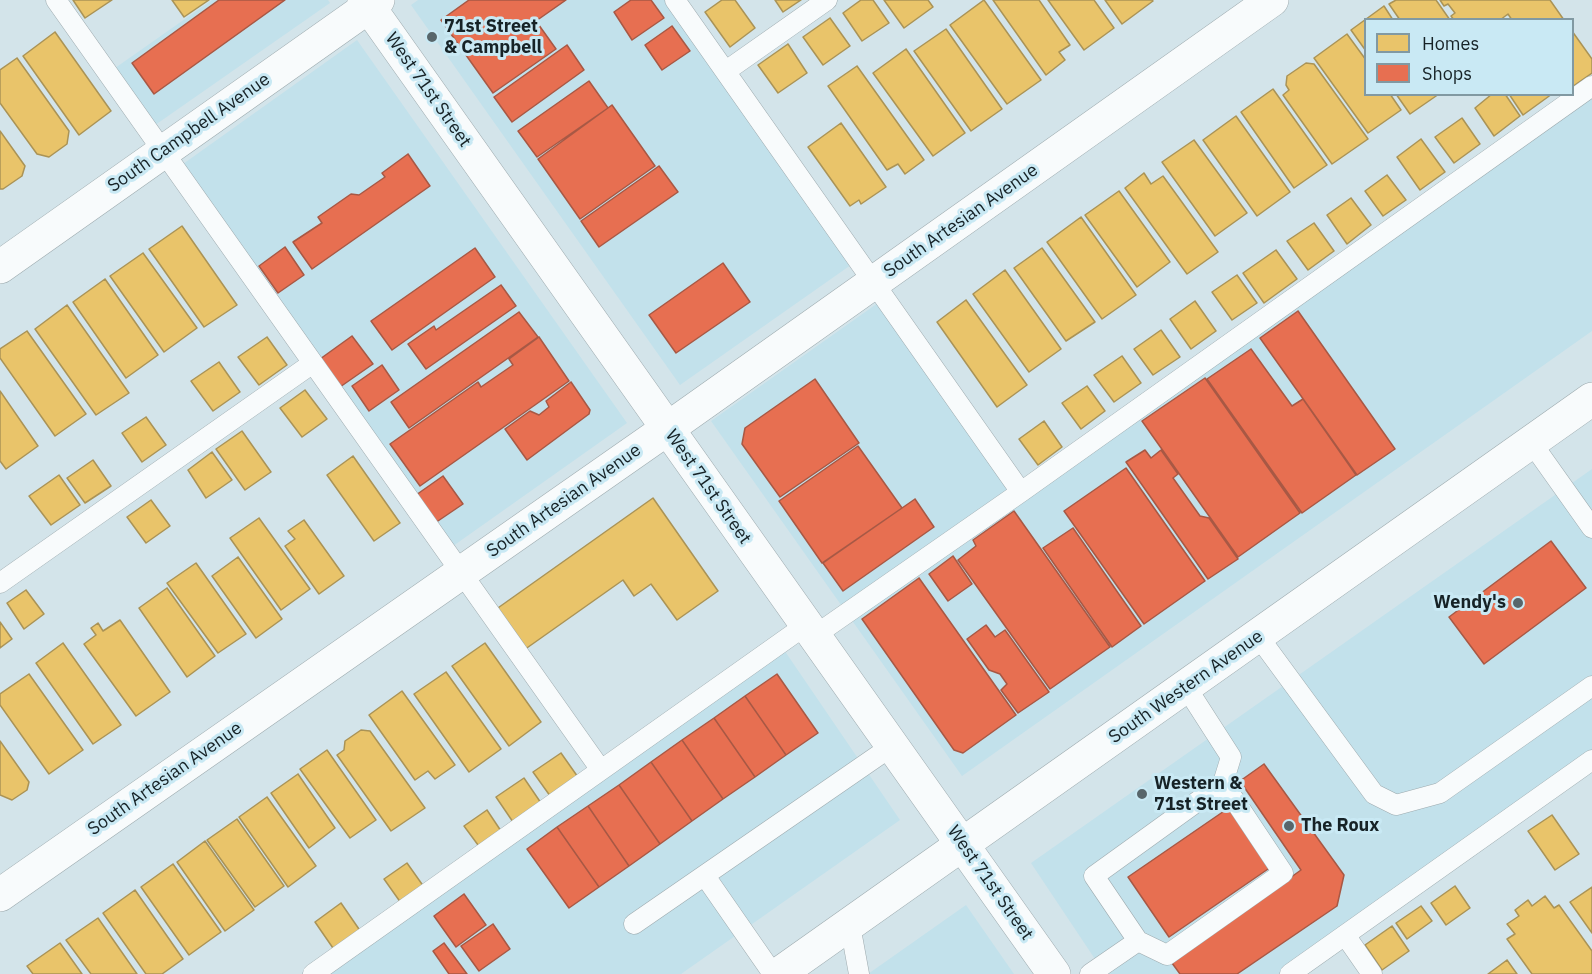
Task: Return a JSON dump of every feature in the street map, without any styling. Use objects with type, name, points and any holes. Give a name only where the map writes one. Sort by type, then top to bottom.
[{"type":"main road","name":"South Artesian Avenue","points":[[0,895],[667,429],[1272,0]]},
{"type":"main road","name":"South Campbell Avenue","points":[[0,267],[370,2]]},
{"type":"main road","name":"West 71st Street","points":[[370,2],[667,429],[1054,974]]},
{"type":"main road","name":"South Western Avenue","points":[[779,974],[1592,399]]},
{"type":"lane","points":[[56,0],[601,770]]},
{"type":"lane","points":[[675,0],[1021,492]]},
{"type":"lane","points":[[726,71],[827,0]]},
{"type":"lane","points":[[313,974],[601,770],[1021,492],[1592,86]]},
{"type":"lane","points":[[0,583],[313,363]]},
{"type":"lane","points":[[1531,442],[1592,528]]},
{"type":"lane","points":[[1258,636],[1374,794],[1396,805],[1440,793],[1592,686]]},
{"type":"lane","points":[[1186,687],[1231,757],[1223,783],[1094,876],[1138,941],[1167,956],[1283,873],[1223,783]]},
{"type":"lane","points":[[634,924],[892,746]]},
{"type":"lane","points":[[1290,974],[1592,760]]},
{"type":"lane","points":[[705,876],[773,974]]},
{"type":"lane","points":[[850,925],[859,974]]},
{"type":"lane","points":[[1345,935],[1372,974]]},
{"type":"lane","points":[[1090,974],[1138,941]]},
{"type":"shaded area","points":[[212,0],[328,0],[330,3],[148,130],[108,73]]},
{"type":"shaded area","points":[[418,0],[675,0],[858,260],[680,385],[411,5]]},
{"type":"shaded area","points":[[357,40],[627,423],[446,551],[176,169]]},
{"type":"shaded area","points":[[1592,86],[1592,331],[962,776],[711,421],[885,298],[1021,492]]},
{"type":"shaded area","points":[[1592,469],[1592,760],[1290,974],[1105,974],[1031,863]]},
{"type":"shaded area","points":[[780,644],[900,820],[681,974],[313,974]]},
{"type":"shaded area","points":[[966,905],[1014,974],[868,974]]},
{"type":"building: Homes","points":[[73,0],[112,0],[85,18]]},
{"type":"building: Homes","points":[[172,0],[209,0],[184,17]]},
{"type":"building: Homes","points":[[722,0],[735,0],[755,28],[730,47],[705,12]]},
{"type":"building: Homes","points":[[775,0],[801,0],[783,12]]},
{"type":"building: Homes","points":[[861,0],[873,0],[889,23],[862,41],[843,13]]},
{"type":"building: Homes","points":[[884,0],[928,0],[933,7],[904,28]]},
{"type":"building: Homes","points":[[984,0],[1041,80],[1007,104],[950,25]]},
{"type":"building: Homes","points":[[993,0],[1039,0],[1070,45],[1059,52],[1065,60],[1046,75]]},
{"type":"building: Homes","points":[[1048,0],[1094,0],[1114,28],[1084,50]]},
{"type":"building: Homes","points":[[1105,0],[1152,0],[1153,1],[1122,24]]},
{"type":"building: Homes","points":[[1396,0],[1436,0],[1449,18],[1399,18],[1389,4]]},
{"type":"building: Homes","points":[[1440,0],[1550,0],[1563,18],[1511,18],[1508,14],[1503,18],[1452,18],[1451,16],[1455,13],[1448,4],[1444,6]]},
{"type":"building: Homes","points":[[1384,6],[1392,18],[1368,18]]},
{"type":"building: Homes","points":[[830,18],[850,46],[823,65],[803,37]]},
{"type":"building: Homes","points":[[1364,21],[1364,48],[1351,30]]},
{"type":"building: Homes","points":[[946,29],[1002,109],[971,131],[914,51]]},
{"type":"building: Homes","points":[[55,32],[111,111],[79,135],[23,56]]},
{"type":"building: Homes","points":[[1347,34],[1364,57],[1364,96],[1391,96],[1401,110],[1368,133],[1314,58]]},
{"type":"building: Homes","points":[[1574,34],[1592,59],[1592,73],[1574,86]]},
{"type":"building: Homes","points":[[788,44],[807,73],[778,93],[758,65]]},
{"type":"building: Homes","points":[[906,49],[965,133],[933,156],[873,73]]},
{"type":"building: Homes","points":[[17,58],[69,131],[67,144],[49,157],[37,154],[0,103],[0,70]]},
{"type":"building: Homes","points":[[1306,63],[1314,64],[1368,139],[1332,164],[1283,95],[1289,90],[1286,85],[1287,76]]},
{"type":"building: Homes","points":[[857,66],[924,160],[905,174],[898,164],[887,170],[828,86]]},
{"type":"building: Homes","points":[[1273,89],[1327,165],[1294,188],[1241,112]]},
{"type":"building: Homes","points":[[1397,96],[1436,96],[1410,114]]},
{"type":"building: Homes","points":[[1490,96],[1506,96],[1520,116],[1494,136],[1475,108]]},
{"type":"building: Homes","points":[[1510,96],[1549,96],[1523,115]]},
{"type":"building: Homes","points":[[1236,116],[1290,192],[1257,216],[1203,140]]},
{"type":"building: Homes","points":[[1462,118],[1480,144],[1454,163],[1435,137]]},
{"type":"building: Homes","points":[[841,123],[886,187],[861,204],[859,200],[850,206],[808,147]]},
{"type":"building: Homes","points":[[0,131],[25,166],[22,176],[3,189],[0,189]]},
{"type":"building: Homes","points":[[1421,139],[1445,172],[1420,190],[1397,157]]},
{"type":"building: Homes","points":[[1194,140],[1247,213],[1215,236],[1162,162]]},
{"type":"building: Homes","points":[[1144,173],[1151,184],[1163,176],[1218,252],[1187,274],[1125,188]]},
{"type":"building: Homes","points":[[1387,175],[1406,200],[1383,216],[1365,191]]},
{"type":"building: Homes","points":[[1119,191],[1170,262],[1137,287],[1085,215]]},
{"type":"building: Homes","points":[[1351,198],[1371,225],[1347,244],[1327,215]]},
{"type":"building: Homes","points":[[1081,217],[1136,295],[1102,319],[1047,242]]},
{"type":"building: Homes","points":[[1314,223],[1334,251],[1308,270],[1287,241]]},
{"type":"building: Homes","points":[[182,226],[237,305],[204,327],[149,249]]},
{"type":"building: Homes","points":[[1042,248],[1095,322],[1066,341],[1014,268]]},
{"type":"building: Homes","points":[[1276,250],[1297,279],[1264,303],[1243,273]]},
{"type":"building: Homes","points":[[143,253],[197,328],[164,352],[110,276]]},
{"type":"building: Homes","points":[[1005,270],[1061,349],[1029,372],[973,294]]},
{"type":"building: Homes","points":[[1237,275],[1257,303],[1232,320],[1212,292]]},
{"type":"building: Homes","points":[[105,279],[158,355],[126,378],[73,302]]},
{"type":"building: Homes","points":[[966,300],[1027,385],[997,407],[937,322]]},
{"type":"building: Homes","points":[[1195,301],[1216,331],[1191,349],[1170,319]]},
{"type":"building: Homes","points":[[67,305],[129,393],[96,415],[35,329]]},
{"type":"building: Homes","points":[[1161,330],[1180,357],[1153,375],[1134,349]]},
{"type":"building: Homes","points":[[27,331],[86,414],[55,436],[0,358],[0,349]]},
{"type":"building: Homes","points":[[267,337],[287,365],[259,385],[238,357]]},
{"type":"building: Homes","points":[[1122,356],[1141,383],[1114,402],[1094,375]]},
{"type":"building: Homes","points":[[219,362],[240,392],[213,411],[191,381]]},
{"type":"building: Homes","points":[[1087,386],[1105,411],[1081,429],[1062,403]]},
{"type":"building: Homes","points":[[305,390],[327,419],[302,437],[280,408]]},
{"type":"building: Homes","points":[[0,391],[38,446],[6,469],[0,461]]},
{"type":"building: Homes","points":[[146,417],[166,445],[142,462],[122,433]]},
{"type":"building: Homes","points":[[1044,421],[1062,447],[1038,465],[1019,439]]},
{"type":"building: Homes","points":[[242,431],[271,472],[245,490],[216,449]]},
{"type":"building: Homes","points":[[212,452],[232,480],[206,498],[188,470]]},
{"type":"building: Homes","points":[[353,456],[400,523],[374,541],[327,475]]},
{"type":"building: Homes","points":[[93,460],[111,486],[85,503],[67,478]]},
{"type":"building: Homes","points":[[59,475],[80,505],[51,525],[29,496]]},
{"type":"building: Homes","points":[[653,498],[718,591],[677,620],[651,584],[634,596],[623,580],[524,650],[495,610]]},
{"type":"building: Homes","points":[[151,500],[170,526],[146,543],[127,517]]},
{"type":"building: Homes","points":[[259,518],[310,589],[281,610],[230,538]]},
{"type":"building: Homes","points":[[304,520],[344,576],[319,594],[285,546],[295,539],[288,531]]},
{"type":"building: Homes","points":[[238,557],[282,619],[256,638],[212,576]]},
{"type":"building: Homes","points":[[196,563],[246,634],[218,653],[167,583]]},
{"type":"building: Homes","points":[[167,588],[215,656],[187,677],[139,608]]},
{"type":"building: Homes","points":[[26,590],[44,614],[24,629],[7,603]]},
{"type":"building: Homes","points":[[120,620],[170,692],[136,716],[84,644],[96,635],[91,628],[98,623],[103,631]]},
{"type":"building: Homes","points":[[0,622],[12,639],[0,648]]},
{"type":"building: Homes","points":[[63,643],[121,725],[93,744],[36,663]]},
{"type":"building: Homes","points":[[485,643],[541,722],[509,746],[452,666]]},
{"type":"building: Homes","points":[[446,672],[501,749],[469,772],[414,694]]},
{"type":"building: Homes","points":[[29,674],[83,750],[49,774],[0,705],[0,694]]},
{"type":"building: Homes","points":[[402,691],[455,765],[435,779],[428,771],[415,780],[369,715]]},
{"type":"building: Homes","points":[[361,730],[370,731],[425,808],[391,831],[337,755],[344,750],[345,741]]},
{"type":"building: Homes","points":[[0,741],[29,782],[27,790],[12,800],[0,795]]},
{"type":"building: Homes","points":[[327,750],[376,820],[350,838],[300,769]]},
{"type":"building: Homes","points":[[561,753],[580,780],[553,800],[533,772]]},
{"type":"building: Homes","points":[[298,774],[335,828],[309,848],[271,793]]},
{"type":"building: Homes","points":[[524,778],[541,803],[513,822],[496,797]]},
{"type":"building: Homes","points":[[267,797],[316,866],[288,887],[239,817]]},
{"type":"building: Homes","points":[[487,810],[503,834],[481,849],[464,826]]},
{"type":"building: Homes","points":[[1552,815],[1579,854],[1555,870],[1528,831]]},
{"type":"building: Homes","points":[[237,819],[284,886],[255,907],[207,840]]},
{"type":"building: Homes","points":[[205,841],[254,910],[225,931],[177,862]]},
{"type":"building: Homes","points":[[407,863],[424,887],[401,903],[384,879]]},
{"type":"building: Homes","points":[[173,864],[221,932],[189,955],[141,887]]},
{"type":"building: Homes","points":[[1455,886],[1470,908],[1446,925],[1431,903]]},
{"type":"building: Homes","points":[[1592,887],[1592,933],[1570,902]]},
{"type":"building: Homes","points":[[135,890],[183,959],[162,974],[146,974],[103,913]]},
{"type":"building: Homes","points":[[1545,896],[1554,908],[1559,905],[1592,951],[1592,974],[1532,974],[1507,939],[1515,934],[1507,924],[1519,916],[1515,910],[1528,900],[1532,906]]},
{"type":"building: Homes","points":[[341,903],[361,932],[335,951],[315,922]]},
{"type":"building: Homes","points":[[1421,906],[1432,921],[1407,939],[1396,923]]},
{"type":"building: Homes","points":[[98,918],[137,974],[91,974],[66,940]]},
{"type":"building: Homes","points":[[1392,926],[1409,951],[1382,970],[1365,945]]},
{"type":"building: Homes","points":[[60,943],[82,974],[33,974],[27,966]]},
{"type":"building: Homes","points":[[1507,960],[1517,974],[1488,974]]},
{"type":"building: Shops","points":[[219,0],[285,0],[154,94],[132,63]]},
{"type":"building: Shops","points":[[469,0],[566,0],[536,21],[556,49],[493,93],[441,20]]},
{"type":"building: Shops","points":[[631,0],[651,0],[664,18],[632,40],[614,12]]},
{"type":"building: Shops","points":[[672,26],[690,51],[662,70],[645,45]]},
{"type":"building: Shops","points":[[567,45],[584,70],[512,122],[494,97]]},
{"type":"building: Shops","points":[[589,81],[608,108],[537,157],[518,131]]},
{"type":"building: Shops","points":[[612,105],[655,166],[580,219],[538,159]]},
{"type":"building: Shops","points":[[408,154],[430,186],[312,269],[293,242],[322,223],[318,217],[351,194],[359,195],[385,177],[382,173]]},
{"type":"building: Shops","points":[[659,166],[678,192],[599,247],[581,221]]},
{"type":"building: Shops","points":[[285,247],[304,275],[278,293],[259,266]]},
{"type":"building: Shops","points":[[475,248],[495,277],[392,350],[371,321]]},
{"type":"building: Shops","points":[[723,263],[750,302],[676,353],[649,315]]},
{"type":"building: Shops","points":[[501,285],[516,306],[426,369],[408,344],[434,326],[436,330]]},
{"type":"building: Shops","points":[[1298,311],[1395,449],[1357,475],[1260,338]]},
{"type":"building: Shops","points":[[519,312],[538,337],[409,428],[391,402]]},
{"type":"building: Shops","points":[[352,336],[373,364],[340,387],[320,359]]},
{"type":"building: Shops","points":[[539,337],[569,381],[420,486],[390,444],[478,382],[481,387],[513,365],[509,359]]},
{"type":"building: Shops","points":[[1251,349],[1292,406],[1303,399],[1356,475],[1302,513],[1207,379]]},
{"type":"building: Shops","points":[[382,365],[399,390],[369,411],[352,386]]},
{"type":"building: Shops","points":[[1205,378],[1300,513],[1238,557],[1142,421]]},
{"type":"building: Shops","points":[[815,379],[859,443],[780,497],[742,444],[745,428]]},
{"type":"building: Shops","points":[[571,382],[590,410],[589,414],[527,460],[505,429],[530,411],[539,415],[549,407],[546,401]]},
{"type":"building: Shops","points":[[858,446],[902,508],[822,563],[779,501]]},
{"type":"building: Shops","points":[[1145,450],[1151,458],[1161,450],[1178,474],[1173,478],[1200,516],[1209,518],[1238,559],[1208,579],[1126,462]]},
{"type":"building: Shops","points":[[1126,468],[1205,581],[1144,624],[1064,511]]},
{"type":"building: Shops","points":[[443,476],[463,504],[435,523],[416,495]]},
{"type":"building: Shops","points":[[915,499],[934,527],[843,591],[823,563]]},
{"type":"building: Shops","points":[[1014,511],[1110,647],[1050,689],[958,560],[976,546],[973,540]]},
{"type":"building: Shops","points":[[1073,528],[1141,626],[1112,647],[1043,548]]},
{"type":"building: Shops","name":"Wendy's","points":[[1551,541],[1586,588],[1484,664],[1449,617]]},
{"type":"building: Shops","points":[[953,556],[972,584],[948,601],[929,574]]},
{"type":"building: Shops","points":[[919,578],[1016,715],[963,753],[954,750],[862,619]]},
{"type":"building: Shops","points":[[986,625],[995,637],[1005,630],[1049,692],[1018,713],[1001,690],[1007,684],[1000,674],[989,670],[967,639]]},
{"type":"building: Shops","points":[[777,674],[818,733],[786,755],[745,696]]},
{"type":"building: Shops","points":[[745,696],[786,755],[755,777],[714,718]]},
{"type":"building: Shops","points":[[714,718],[755,777],[723,799],[682,740]]},
{"type":"building: Shops","points":[[682,740],[723,799],[692,821],[651,762]]},
{"type":"building: Shops","points":[[651,762],[692,821],[660,844],[619,785]]},
{"type":"building: Shops","name":"The Roux","points":[[1264,764],[1344,875],[1337,906],[1237,974],[1180,974],[1172,963],[1301,870],[1240,781]]},
{"type":"building: Shops","points":[[619,785],[660,844],[629,866],[588,806]]},
{"type":"building: Shops","points":[[588,806],[629,866],[599,887],[557,827]]},
{"type":"building: Shops","name":"The Roux","points":[[1230,807],[1271,867],[1169,937],[1128,877]]},
{"type":"building: Shops","points":[[557,827],[599,887],[569,908],[527,849]]},
{"type":"building: Shops","points":[[464,894],[486,925],[456,947],[434,916]]},
{"type":"building: Shops","points":[[493,924],[510,949],[479,971],[461,946]]},
{"type":"building: Shops","points":[[444,943],[467,974],[449,974],[433,951]]},
{"type":"place","name":"71st Street & Campbell","points":[[432,37]]},
{"type":"place","name":"Wendy's","points":[[1518,603]]},
{"type":"place","name":"Western & 71st Street","points":[[1142,794]]},
{"type":"place","name":"The Roux","points":[[1289,826]]}]
